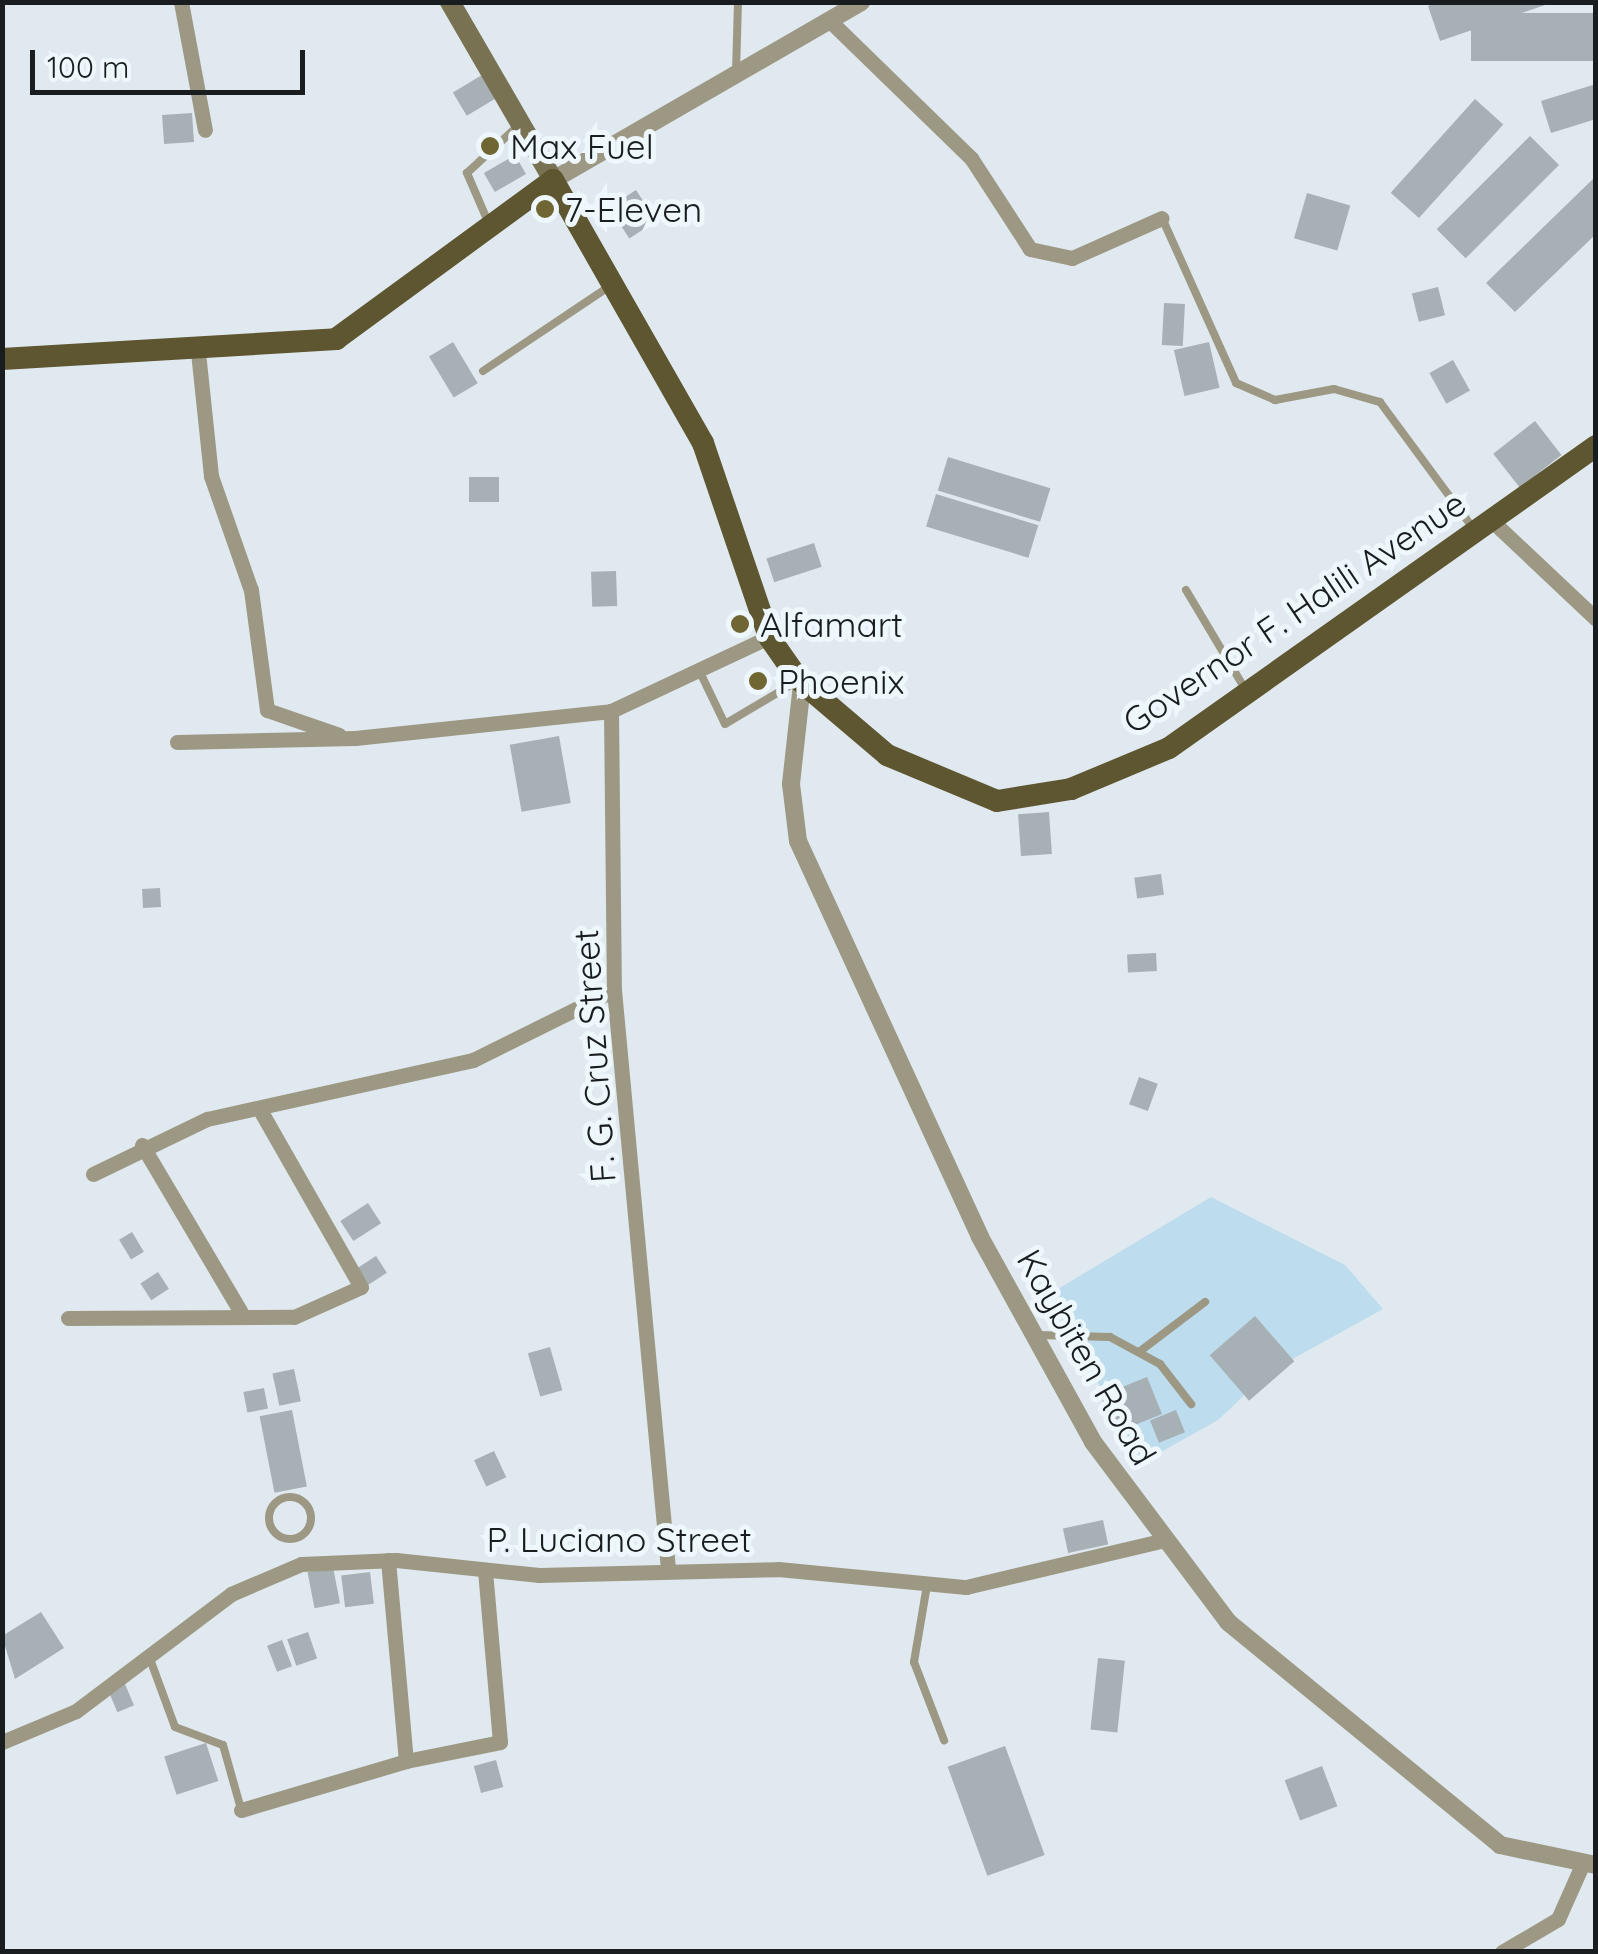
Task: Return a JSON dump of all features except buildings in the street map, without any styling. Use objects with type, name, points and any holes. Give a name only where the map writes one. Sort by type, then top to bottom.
[{"type":"main road","name":"Governor F. Halili Avenue","points":[[450,2],[703,443],[769,637],[801,682],[887,756],[997,801],[1114,775],[1248,692],[1596,446]]},
{"type":"main road","points":[[2,359],[198,352],[336,340],[367,325],[489,224],[553,180]]},
{"type":"street","points":[[181,2],[205,130]]},
{"type":"street","points":[[553,180],[861,2]]},
{"type":"street","points":[[830,20],[970,158],[1030,248],[1072,258],[1162,218]]},
{"type":"street","points":[[198,352],[211,476],[251,590],[268,710],[344,737]]},
{"type":"street","points":[[1483,525],[1596,619]]},
{"type":"street","points":[[177,742],[344,737],[611,711],[769,637]]},
{"type":"street","name":"Kaybiten Road","points":[[801,682],[791,784],[798,841],[1033,1334],[1161,1541],[1228,1622],[1467,1821],[1500,1845],[1589,1865]]},
{"type":"street","name":"F. G. Cruz Street","points":[[611,711],[614,990],[668,1569]]},
{"type":"street","points":[[93,1174],[142,1146],[260,1110],[473,1060],[614,990]]},
{"type":"street","points":[[68,1318],[240,1311],[294,1318],[360,1287],[260,1110]]},
{"type":"street","points":[[142,1146],[240,1311]]},
{"type":"street","name":"P. Luciano Street","points":[[2,1742],[76,1711],[150,1660],[232,1594],[302,1564],[388,1560],[485,1570],[668,1569],[927,1584],[1070,1568],[1161,1541]]},
{"type":"street","points":[[388,1560],[406,1760]]},
{"type":"street","points":[[242,1810],[406,1760],[500,1742],[485,1570]]},
{"type":"street","points":[[1502,1952],[1558,1919],[1589,1865]]},
{"type":"lane","points":[[736,75],[738,2]]},
{"type":"lane","points":[[489,224],[467,173],[520,124]]},
{"type":"lane","points":[[1162,218],[1236,384],[1274,400],[1334,389],[1380,402],[1483,525]]},
{"type":"lane","points":[[483,371],[614,284]]},
{"type":"lane","points":[[1186,590],[1248,692]]},
{"type":"lane","points":[[698,668],[724,724],[801,682]]},
{"type":"lane","points":[[1138,1352],[1206,1302]]},
{"type":"lane","points":[[1033,1334],[1110,1336],[1138,1352],[1190,1404]]},
{"type":"lane","points":[[296,1539],[270,1527],[277,1500],[291,1496],[312,1516],[296,1539],[302,1564]]},
{"type":"lane","points":[[927,1584],[914,1662],[944,1740]]},
{"type":"lane","points":[[150,1660],[175,1727],[223,1746],[242,1810]]},
{"type":"shaded area","points":[[1211,1197],[1345,1265],[1383,1309],[1269,1372],[1218,1420],[1143,1462],[1048,1295]]},
{"type":"place","name":"Max Fuel","points":[[490,146]]},
{"type":"place","name":"7-Eleven","points":[[545,209]]},
{"type":"place","name":"Alfamart","points":[[740,624]]},
{"type":"place","name":"Phoenix","points":[[758,681]]}]
